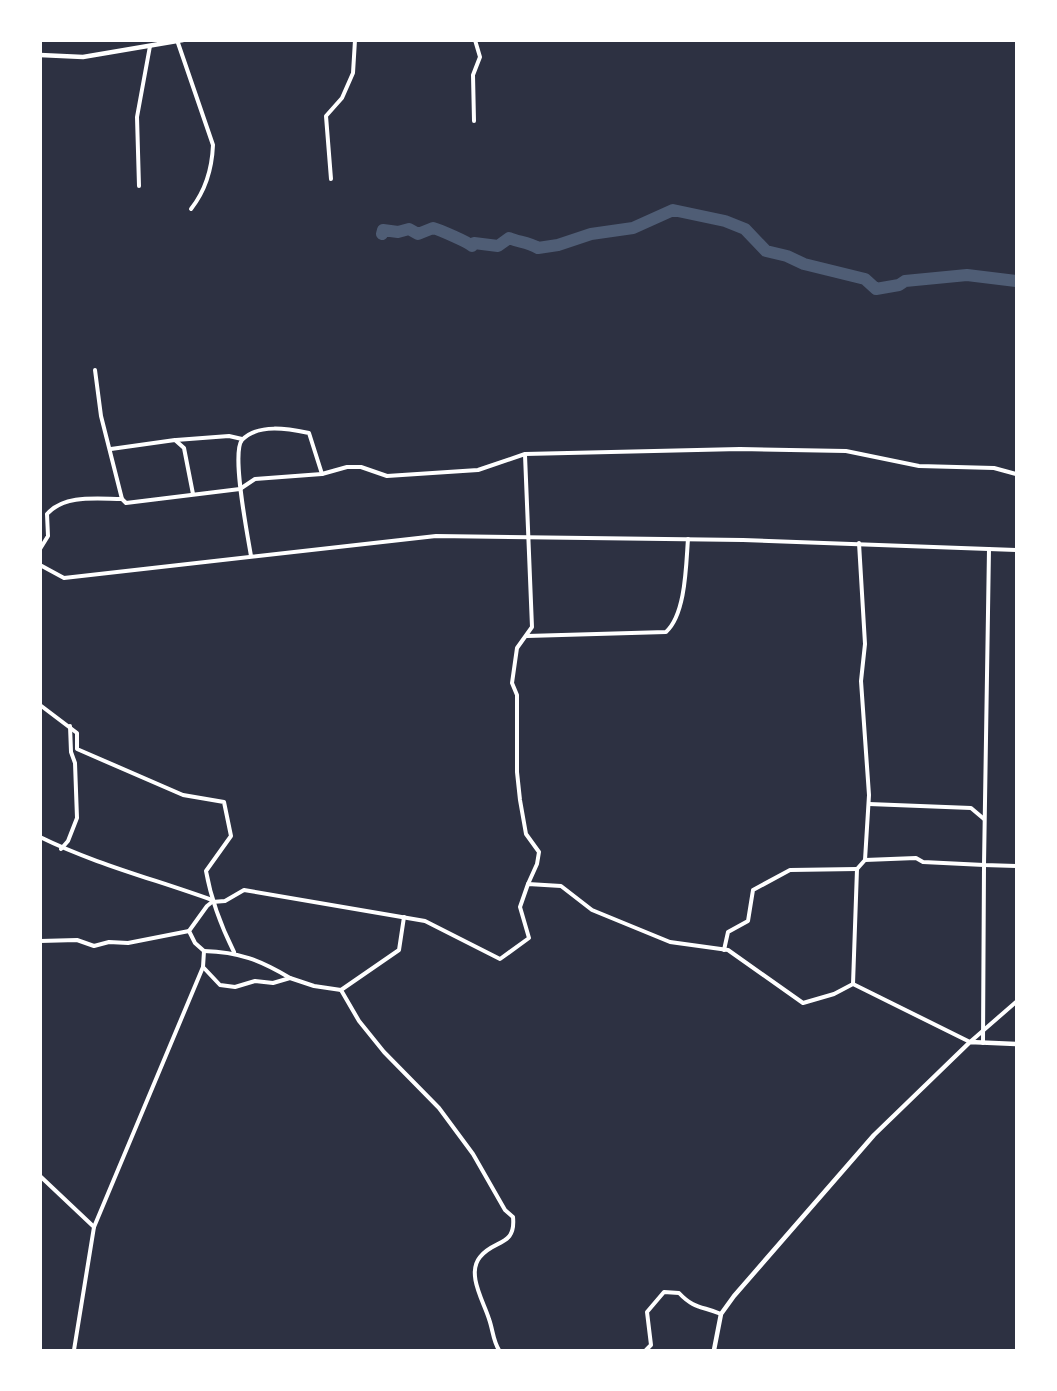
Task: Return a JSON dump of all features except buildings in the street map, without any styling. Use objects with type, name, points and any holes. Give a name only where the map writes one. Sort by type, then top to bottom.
[{"type":"street","points":[[331,179],[326,116],[342,98],[353,73],[355,40]]},
{"type":"street","points":[[474,121],[473,75],[480,57],[475,40]]},
{"type":"street","points":[[40,55],[83,57],[179,41],[213,145],[212,159],[203,194],[191,209]]},
{"type":"street","points":[[139,186],[138,117],[150,46]]},
{"type":"street","points":[[95,370],[101,416],[122,499]]},
{"type":"street","points":[[251,556],[240,489],[238,446],[243,439],[254,433],[280,428],[309,433],[322,474]]},
{"type":"street","points":[[111,449],[175,440],[228,436],[243,439]]},
{"type":"street","points":[[175,440],[184,448],[193,494]]},
{"type":"street","points":[[40,549],[48,536],[47,514],[55,505],[80,500],[122,499],[126,502],[240,489],[255,479],[322,474],[347,467],[361,467],[387,476],[478,470],[525,454],[740,448],[846,452],[919,466],[994,468],[1017,474]]},
{"type":"street","points":[[40,837],[61,849],[212,901],[225,902],[243,890],[404,917],[433,923],[500,959],[529,938],[520,907],[537,864],[539,852],[526,834],[520,800],[517,772],[518,695],[512,683],[517,648],[532,627],[530,550],[526,536],[525,454]]},
{"type":"street","points":[[40,565],[64,578],[436,536],[860,543],[1017,550]]},
{"type":"street","points":[[527,636],[666,632],[674,621],[686,577],[688,539]]},
{"type":"street","points":[[853,984],[857,869],[865,860],[869,804],[861,681],[865,644],[860,543]]},
{"type":"street","points":[[983,1043],[989,549]]},
{"type":"street","points":[[40,705],[77,733],[77,749],[183,795],[224,802],[231,836],[206,872],[212,901],[222,918],[234,952]]},
{"type":"street","points":[[61,849],[68,841],[77,818],[75,763],[71,752],[70,726]]},
{"type":"street","points":[[869,804],[971,808],[985,819]]},
{"type":"street","points":[[865,860],[916,858],[923,862],[1017,866]]},
{"type":"street","points":[[724,950],[728,932],[748,921],[753,890],[790,870],[857,869]]},
{"type":"street","points":[[528,884],[561,886],[592,910],[670,942],[728,950],[802,1003],[834,994],[853,984]]},
{"type":"street","points":[[40,941],[77,940],[94,946],[109,942],[128,944],[189,931],[212,901]]},
{"type":"street","points":[[189,931],[195,943],[204,951],[234,952],[272,967],[290,978],[314,986],[341,990],[399,950],[404,917]]},
{"type":"street","points":[[74,1350],[94,1227],[203,967],[204,951]]},
{"type":"street","points":[[203,967],[220,985],[235,987],[255,981],[273,983],[290,978]]},
{"type":"street","points":[[853,984],[970,1042],[1017,1044]]},
{"type":"street","points":[[341,990],[365,1029],[439,1108],[473,1154],[505,1210],[513,1217],[514,1228],[510,1237],[480,1257],[477,1266],[476,1286],[499,1350]]},
{"type":"street","points":[[714,1350],[721,1314],[874,1135],[970,1042],[1017,1002]]},
{"type":"street","points":[[40,1176],[94,1227]]},
{"type":"street","points":[[646,1350],[651,1345],[647,1312],[664,1292],[679,1293],[692,1306],[707,1308],[721,1314]]},
{"type":"waterway","points":[[382,234],[383,230],[398,232],[409,229],[418,234],[433,228],[472,246],[474,243],[498,246],[509,238],[538,248],[558,245],[591,234],[633,228],[673,210],[725,221],[745,229],[766,251],[787,256],[804,264],[865,279],[876,289],[899,285],[905,281],[967,275],[1016,281]]}]
